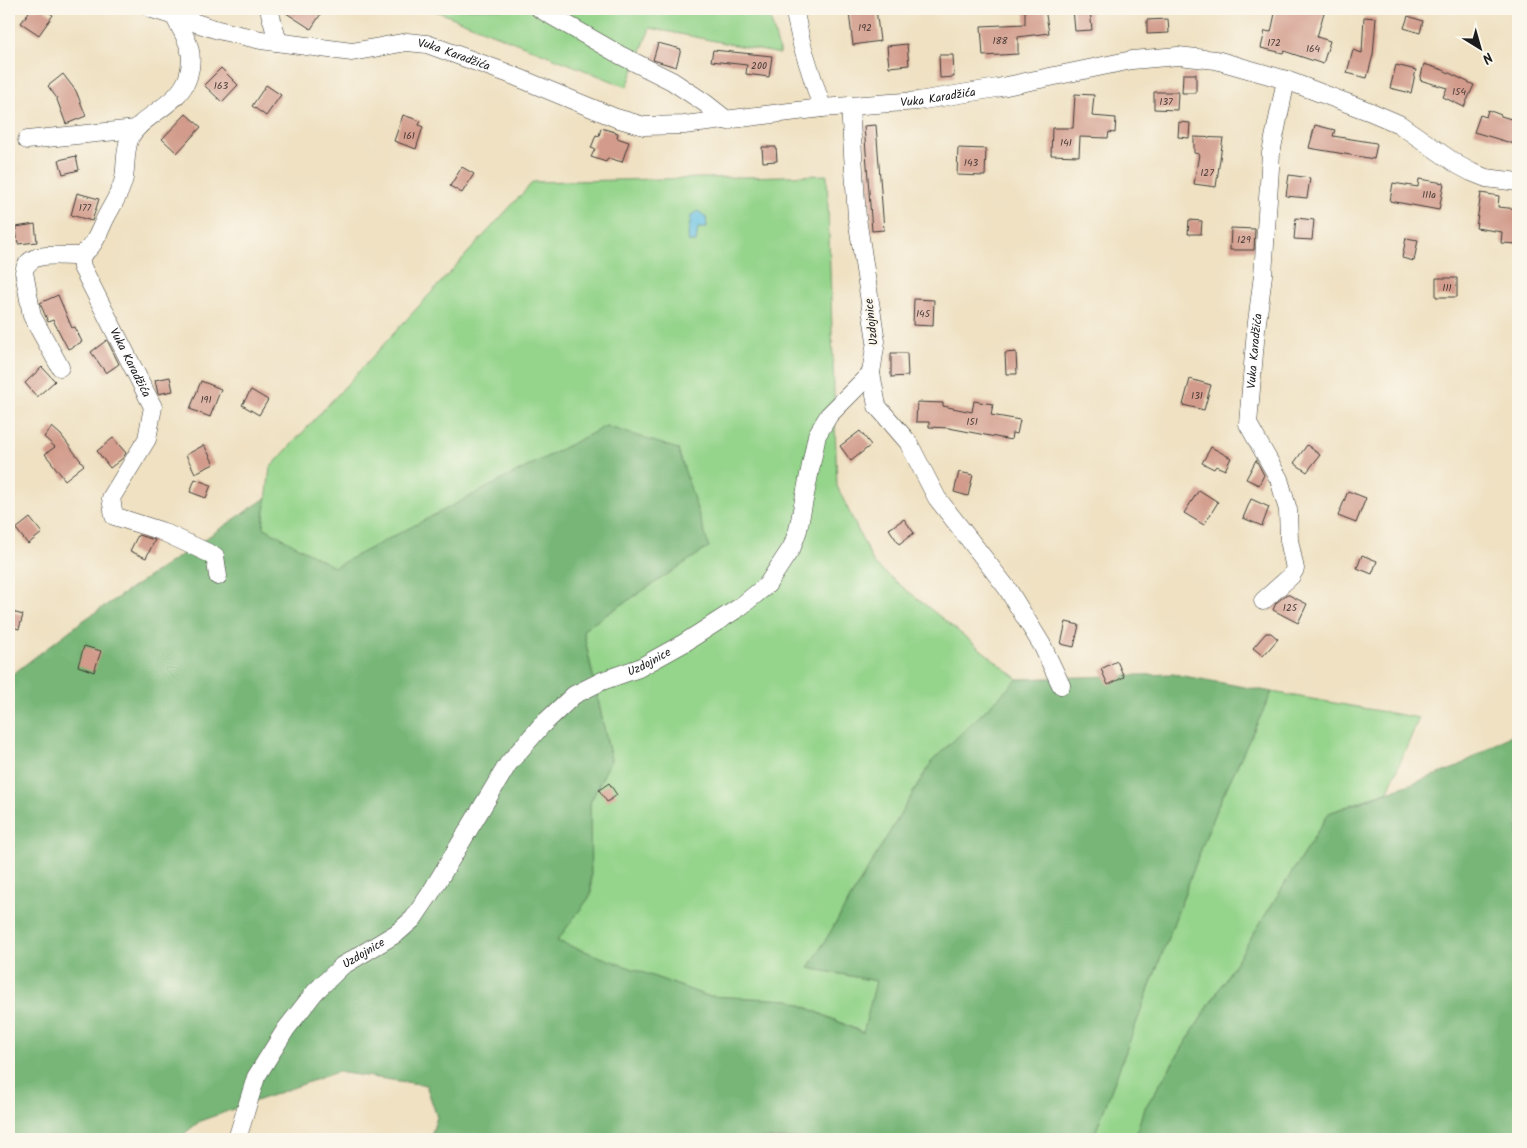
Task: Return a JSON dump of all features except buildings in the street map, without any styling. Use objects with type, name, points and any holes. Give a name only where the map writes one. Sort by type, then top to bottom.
[{"type":"street","name":"Vuka Karadžića","points":[[152,9],[218,30],[278,42],[352,52],[407,42],[427,44],[507,73],[616,118],[644,126],[728,121],[822,108],[918,101],[997,88],[1132,60],[1178,56],[1216,60],[1286,80],[1399,124],[1471,172],[1486,178],[1518,182]]},
{"type":"street","points":[[269,9],[278,42]]},
{"type":"street","points":[[540,9],[620,56],[672,81],[728,121]]},
{"type":"street","points":[[794,9],[802,44],[822,108]]},
{"type":"street","points":[[60,367],[32,316],[24,272],[25,266],[30,260],[44,256],[80,256],[94,244],[114,204],[123,180],[129,139],[136,129],[172,99],[183,87],[188,77],[190,46],[174,16]]},
{"type":"street","name":"Vuka Karadžića","points":[[1263,601],[1291,576],[1295,569],[1290,540],[1288,510],[1279,479],[1248,424],[1263,275],[1272,153],[1286,80]]},
{"type":"street","name":"Uzdojnice","points":[[237,1139],[256,1077],[286,1029],[315,992],[342,966],[397,933],[413,919],[508,764],[541,726],[574,695],[602,681],[639,668],[684,643],[740,607],[767,585],[792,547],[798,530],[817,435],[829,415],[871,373],[876,341],[857,218],[850,106]]},
{"type":"street","points":[[27,140],[136,129]]},
{"type":"street","name":"Vuka Karadžića","points":[[80,256],[82,266],[153,407],[147,439],[111,498],[114,516],[161,531],[215,556],[218,576]]},
{"type":"street","points":[[871,373],[877,406],[908,442],[937,498],[1008,588],[1042,645],[1061,685]]},
{"type":"green space","points":[[431,9],[768,9],[780,54],[650,28],[627,87]]},
{"type":"green space","points":[[827,175],[837,486],[874,564],[1018,679],[932,761],[809,968],[876,981],[864,1033],[790,1000],[707,996],[556,941],[591,895],[590,803],[611,760],[583,630],[709,547],[606,426],[334,568],[263,527],[270,468],[533,182]]},
{"type":"green space","points":[[606,426],[678,449],[709,547],[583,630],[611,760],[590,803],[591,895],[557,941],[707,996],[790,1000],[863,1033],[876,981],[809,968],[932,761],[1018,679],[1173,674],[1272,692],[1215,812],[1093,1139],[430,1139],[437,1117],[426,1085],[337,1072],[200,1121],[178,1139],[9,1139],[9,677],[81,622],[266,498],[263,527],[334,567]]},
{"type":"green space","points":[[1272,692],[1419,718],[1388,791],[1329,813],[1143,1111],[1135,1139],[1093,1139],[1215,812]]},
{"type":"green space","points":[[1518,731],[1518,1139],[1135,1139],[1143,1111],[1329,813],[1455,768]]},
{"type":"water","points":[[698,211],[706,217],[707,228],[698,228],[696,242],[689,242],[691,216]]}]
